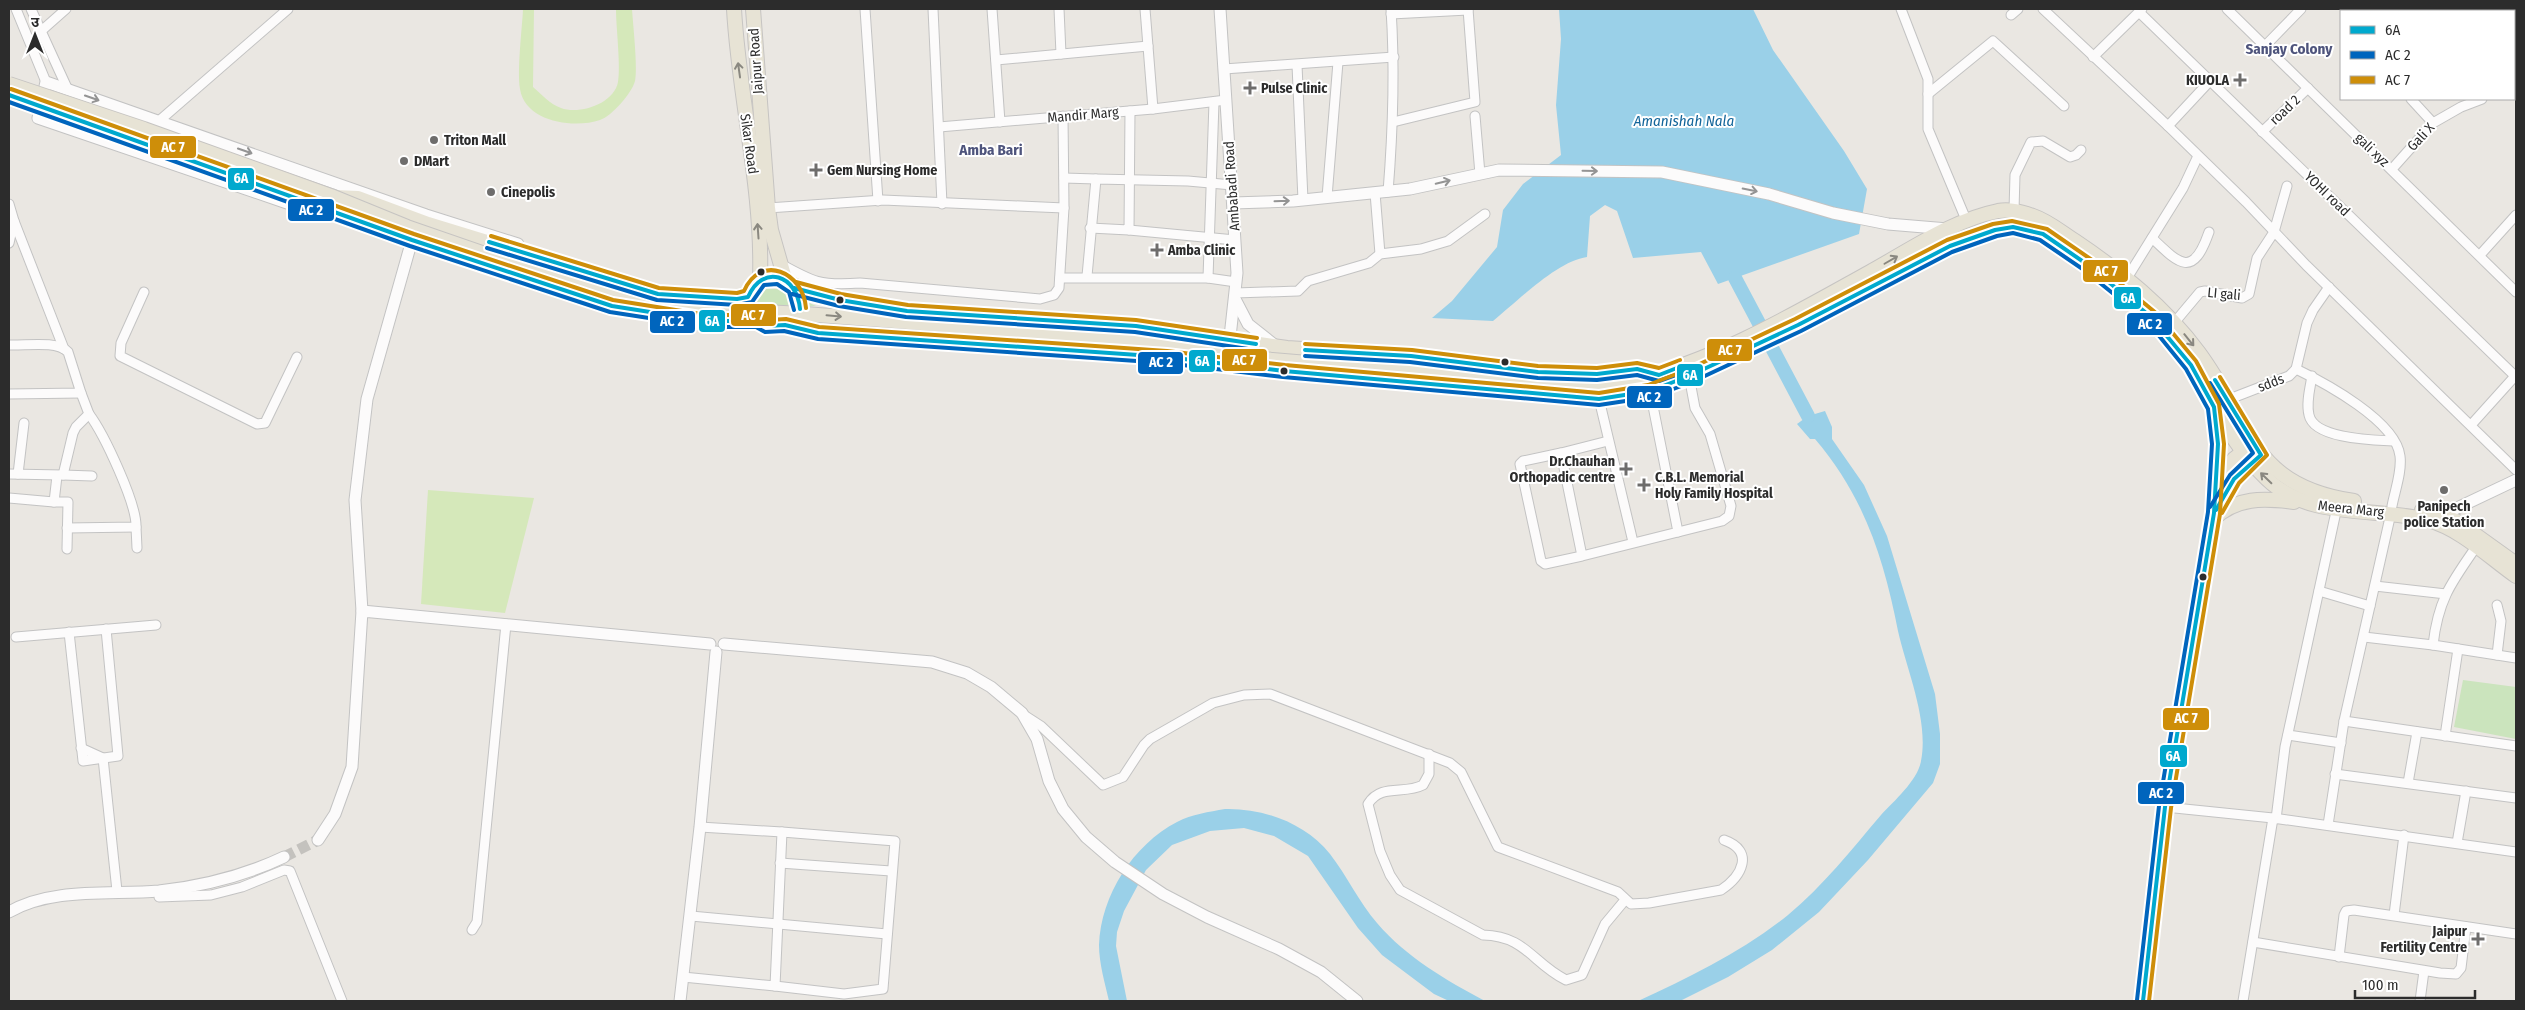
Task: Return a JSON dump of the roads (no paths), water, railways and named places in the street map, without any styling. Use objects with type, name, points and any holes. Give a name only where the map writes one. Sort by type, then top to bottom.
[{"type":"main road","name":"Sikar Road","points":[[734,9],[738,65],[754,170],[760,279]]},
{"type":"main road","name":"Jaipur Road","points":[[753,9],[768,208],[779,263]]},
{"type":"main road","points":[[9,84],[69,102],[331,196],[407,227],[592,291],[658,305],[692,309],[805,314],[1183,344],[1262,359],[1583,384],[1633,380],[1659,375],[1748,343]]},
{"type":"main road","points":[[9,95],[412,240],[612,306],[707,321],[758,321]]},
{"type":"main road","points":[[331,196],[358,198],[428,224],[658,294],[723,300],[748,297]]},
{"type":"main road","points":[[1659,375],[1637,369],[1597,374],[1538,372],[1411,356],[1282,348],[1136,326],[907,311],[840,300],[789,284],[773,276],[760,279],[752,287],[748,297],[751,314],[766,326],[785,325],[818,333],[1168,356],[1284,371],[1599,399],[1650,391],[1688,376],[1748,343],[1786,316],[1949,230],[1998,212],[2014,210],[2050,224],[2127,278],[2174,323],[2200,355],[2227,400],[2252,453]]},
{"type":"main road","name":"Meera Marg","points":[[1748,343],[1798,325],[1950,246],[1995,230],[2014,227],[2028,229],[2043,234],[2088,265],[2151,317],[2191,365],[2214,407],[2281,492],[2307,503],[2337,508],[2392,510],[2443,515],[2456,521],[2516,564]]},
{"type":"main road","points":[[779,263],[789,284],[800,298],[800,309],[796,317],[785,325]]},
{"type":"main road","points":[[1282,348],[1284,371]]},
{"type":"main road","points":[[2143,1001],[2165,807],[2214,516],[2218,444],[2214,407]]},
{"type":"main road","points":[[2216,485],[2225,470],[2252,453]]},
{"type":"main road","points":[[2214,516],[2230,483],[2252,453]]},
{"type":"main road","name":"Meera Marg","points":[[2252,453],[2282,476],[2308,491],[2392,510],[2446,527],[2516,576]]},
{"type":"main road","points":[[2214,516],[2234,504],[2246,501],[2307,503]]},
{"type":"street","points":[[16,9],[46,82],[38,118],[290,204],[311,203]]},
{"type":"street","points":[[40,32],[66,9]]},
{"type":"street","points":[[159,120],[288,9]]},
{"type":"street","points":[[865,9],[878,201]]},
{"type":"street","points":[[933,9],[942,204]]},
{"type":"street","points":[[992,9],[1000,122]]},
{"type":"street","points":[[1059,9],[1061,54]]},
{"type":"street","points":[[1145,9],[1153,109]]},
{"type":"street","name":"Ambabadi Road","points":[[1220,9],[1235,240],[1235,291],[1227,363]]},
{"type":"street","points":[[1901,9],[1928,79],[1928,129],[1967,222]]},
{"type":"street","points":[[2043,9],[2168,126],[2516,470]]},
{"type":"street","name":"gali xyz","points":[[2227,9],[2516,292]]},
{"type":"street","points":[[2265,46],[2301,9]]},
{"type":"street","points":[[1388,192],[1394,122],[1394,57],[1391,12],[1468,10],[1475,102],[1394,122]]},
{"type":"street","points":[[2093,57],[2141,10]]},
{"type":"street","name":"YOHI road","points":[[2141,10],[2208,82],[2515,376]]},
{"type":"street","points":[[23,23],[32,13],[68,90]]},
{"type":"street","points":[[1928,94],[1992,41],[2064,106]]},
{"type":"street","points":[[996,60],[1148,46]]},
{"type":"street","points":[[1224,69],[1394,57]]},
{"type":"street","points":[[1327,197],[1338,62]]},
{"type":"street","points":[[1297,65],[1303,200]]},
{"type":"street","points":[[46,82],[426,215],[589,267],[600,276]]},
{"type":"street","points":[[2168,126],[2208,82]]},
{"type":"street","name":"road 2","points":[[2262,132],[2308,88]]},
{"type":"street","name":"Mandir Marg","points":[[939,127],[1153,109],[1226,100]]},
{"type":"street","points":[[2412,100],[2433,123]]},
{"type":"street","name":"Gali X","points":[[2392,169],[2433,123],[2460,107],[2479,100]]},
{"type":"street","points":[[1208,278],[1213,182],[1214,102]]},
{"type":"street","points":[[1129,230],[1130,111]]},
{"type":"street","points":[[779,263],[813,281],[831,285],[860,283],[1040,299],[1054,295],[1059,288],[1064,208],[1063,116]]},
{"type":"street","points":[[1475,116],[1480,174]]},
{"type":"street","points":[[2014,210],[2014,175],[2031,142],[2042,142],[2070,157],[2076,155],[2081,150]]},
{"type":"street","points":[[2127,278],[2183,188],[2198,156]]},
{"type":"street","points":[[1233,202],[1303,200],[1388,192],[1480,174],[1517,169],[1662,172],[1769,194],[1833,213],[1888,224],[1949,230]]},
{"type":"street","points":[[1064,178],[1213,182],[1232,185]]},
{"type":"street","points":[[1087,276],[1096,178]]},
{"type":"street","points":[[2274,232],[2287,186]]},
{"type":"street","points":[[1375,193],[1380,254]]},
{"type":"street","points":[[768,208],[878,201],[1064,208]]},
{"type":"street","points":[[9,204],[64,348],[68,352],[89,414],[101,431],[134,510],[137,548]]},
{"type":"street","points":[[1060,278],[1087,276],[1123,279],[1208,278],[1235,291],[1298,291],[1308,281],[1370,263],[1380,254],[1434,246],[1448,241],[1485,214]]},
{"type":"street","points":[[2480,255],[2516,215]]},
{"type":"street","points":[[9,243],[14,221]]},
{"type":"street","points":[[1090,228],[1235,240]]},
{"type":"street","points":[[2152,238],[2173,259],[2188,263],[2195,260],[2202,252],[2209,232]]},
{"type":"street","name":"LI gali","points":[[2174,323],[2200,292],[2205,291],[2246,298],[2257,258],[2274,232]]},
{"type":"street","points":[[318,840],[335,814],[352,767],[362,611],[355,500],[366,399],[412,240]]},
{"type":"street","name":"sdds","points":[[2227,400],[2284,380],[2296,369],[2307,323],[2313,310],[2329,287]]},
{"type":"street","points":[[1235,291],[1248,324],[1282,348]]},
{"type":"street","points":[[144,292],[121,343],[120,356],[258,424],[265,423],[297,357]]},
{"type":"street","points":[[9,345],[56,346],[64,348]]},
{"type":"street","points":[[2296,369],[2312,376],[2374,416],[2398,448],[2400,465],[2392,510],[2344,722],[2328,825]]},
{"type":"street","points":[[1608,441],[1523,461],[1519,468],[1540,561],[1545,564],[1722,521],[1729,516],[1731,506],[1710,434],[1695,408],[1688,376]]},
{"type":"street","points":[[2312,376],[2309,417],[2315,426],[2327,432],[2393,441]]},
{"type":"street","points":[[2471,425],[2515,376]]},
{"type":"street","points":[[1650,391],[1678,532]]},
{"type":"street","points":[[9,394],[81,393]]},
{"type":"street","points":[[1599,399],[1633,542]]},
{"type":"street","points":[[54,502],[73,433],[76,427],[89,414]]},
{"type":"street","points":[[24,423],[14,474],[92,476]]},
{"type":"street","points":[[1561,453],[1582,556]]},
{"type":"street","points":[[2429,521],[2516,480]]},
{"type":"street","points":[[9,498],[68,502],[67,549]]},
{"type":"street","points":[[2243,1001],[2288,735],[2337,508]]},
{"type":"street","points":[[67,528],[136,528]]},
{"type":"street","points":[[2433,644],[2436,616],[2446,594],[2476,547]]},
{"type":"street","points":[[2375,586],[2446,594]]},
{"type":"street","points":[[2319,591],[2370,606]]},
{"type":"street","points":[[2497,605],[2501,622],[2497,655]]},
{"type":"street","points":[[362,611],[506,624],[717,647],[932,662],[967,673],[991,687],[1040,726],[1103,785],[1123,777],[1144,745],[1150,740],[1213,703],[1244,695],[1270,694],[1450,763],[1460,772],[1498,847],[1618,892],[1631,904],[1649,903],[1721,890],[1736,878],[1742,868],[1742,854],[1736,844],[1724,840]]},
{"type":"street","points":[[472,930],[477,922],[506,624]]},
{"type":"street","points":[[16,637],[156,625]]},
{"type":"street","points":[[69,632],[83,761],[118,756],[106,629]]},
{"type":"street","points":[[2364,637],[2433,644],[2516,658]]},
{"type":"street","points":[[680,1001],[691,916],[717,647]]},
{"type":"street","points":[[2445,736],[2458,649]]},
{"type":"street","points":[[1022,713],[1037,739],[1049,781],[1063,809],[1086,837],[1115,862],[1163,894],[1208,917],[1279,949],[1321,972],[1357,1001]]},
{"type":"street","points":[[2344,722],[2516,746]]},
{"type":"street","points":[[2408,783],[2417,732]]},
{"type":"street","points":[[2288,735],[2341,743]]},
{"type":"street","points":[[1429,754],[1429,774],[1423,785],[1407,790],[1383,791],[1372,798],[1368,804],[1380,851],[1390,875],[1400,890],[1483,935],[1496,935],[1516,942],[1566,980],[1582,975],[1605,924],[1626,900]]},
{"type":"street","points":[[103,758],[117,891]]},
{"type":"street","points":[[1429,767],[1439,759]]},
{"type":"street","points":[[2335,774],[2516,798]]},
{"type":"street","points":[[2457,843],[2466,791]]},
{"type":"street","points":[[2165,807],[2275,818],[2516,852]]},
{"type":"street","points":[[683,977],[844,994],[883,989],[894,841],[700,827]]},
{"type":"street","points":[[775,986],[776,923],[782,832]]},
{"type":"street","points":[[2394,914],[2404,835]]},
{"type":"street","points":[[9,912],[22,904],[34,901],[117,891],[158,891],[218,882],[256,870],[284,857]]},
{"type":"street","points":[[780,863],[891,871]]},
{"type":"street","points":[[159,897],[211,895],[242,887],[284,870],[290,871],[342,1001]]},
{"type":"street","points":[[2339,957],[2344,914],[2346,911],[2394,914],[2516,934]]},
{"type":"street","points":[[691,916],[887,934]]},
{"type":"street","points":[[2253,942],[2424,971],[2456,974],[2461,968],[2466,927]]},
{"type":"street","points":[[2420,1001],[2424,971]]},
{"type":"water","name":"Amanishah Nala","points":[[1559,9],[1753,9],[1773,50],[1844,151],[1867,189],[1859,234],[1718,284],[1701,252],[1633,258],[1617,211],[1605,205],[1590,216],[1587,257],[1575,260],[1551,274],[1493,321],[1432,318],[1452,301],[1497,247],[1503,210],[1523,184],[1561,155],[1556,105],[1561,39]]},
{"type":"water","points":[[1825,411],[1832,427],[1832,439],[1864,485],[1887,536],[1935,694],[1940,734],[1940,764],[1933,783],[1868,860],[1819,912],[1772,950],[1728,977],[1680,1001],[1638,1001],[1734,952],[1788,915],[1837,867],[1905,790],[1919,768],[1923,745],[1920,712],[1879,554],[1870,529],[1847,483],[1815,439],[1810,439],[1797,424],[1808,416]]},
{"type":"water","points":[[1225,809],[1254,811],[1282,819],[1308,834],[1330,854],[1371,915],[1389,936],[1414,958],[1485,1001],[1449,1001],[1434,994],[1382,955],[1358,928],[1308,856],[1274,836],[1244,828],[1210,831],[1172,845],[1146,870],[1124,911],[1117,932],[1116,946],[1127,1001],[1109,1001],[1101,966],[1099,945],[1101,926],[1106,908],[1122,873],[1147,844],[1177,822],[1189,817]]},
{"type":"waterway","points":[[1735,278],[1808,416]]},
{"type":"tunnel","points":[[284,857],[318,840]]},
{"type":"place","name":"KIUOLA","points":[[2240,80]]},
{"type":"place","name":"Pulse Clinic","points":[[1250,88]]},
{"type":"place","name":"Triton Mall","points":[[434,140]]},
{"type":"place","name":"DMart","points":[[404,161]]},
{"type":"place","name":"Gem Nursing Home","points":[[816,170]]},
{"type":"place","name":"Cinepolis","points":[[491,192]]},
{"type":"place","name":"Amba Clinic","points":[[1157,250]]},
{"type":"place","name":"Dr.Chauhan Orthopadic centre","points":[[1626,469]]},
{"type":"place","name":"C.B.L. Memorial Holy Family Hospital","points":[[1644,485]]},
{"type":"place","name":"Panipech police Station","points":[[2444,490]]},
{"type":"place","name":"Jaipur Fertility Centre","points":[[2478,939]]},
{"type":"district","name":"Sanjay Colony","points":[[2289,49]]},
{"type":"district","name":"Amba Bari","points":[[991,150]]}]
